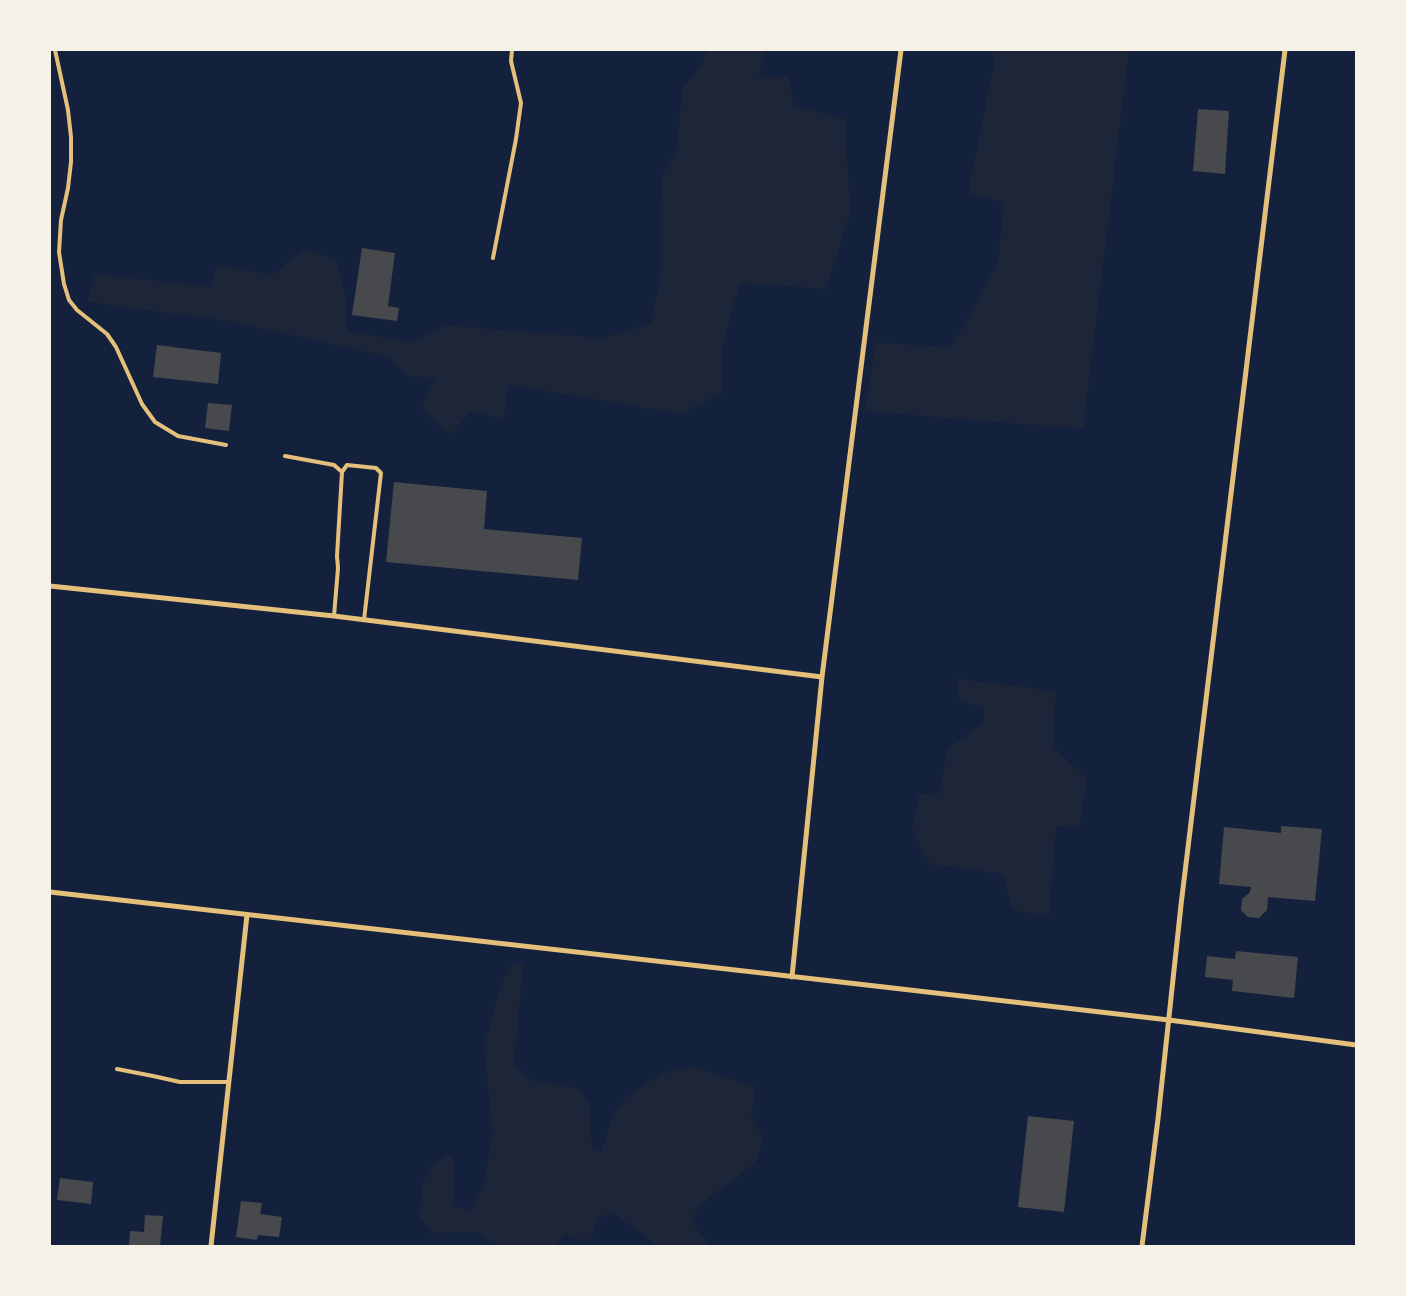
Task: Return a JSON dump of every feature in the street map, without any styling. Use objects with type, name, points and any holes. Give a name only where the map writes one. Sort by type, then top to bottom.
[{"type":"street","points":[[792,977],[822,677],[901,50]]},
{"type":"street","points":[[1142,1246],[1181,905],[1285,50]]},
{"type":"street","points":[[50,586],[334,616],[822,677]]},
{"type":"street","points":[[50,892],[1169,1020],[1356,1045]]},
{"type":"street","points":[[210,1246],[247,915]]},
{"type":"lane","points":[[55,50],[68,110],[71,136],[71,162],[61,220],[59,252],[64,284],[69,300],[77,310],[107,334],[116,347],[142,404],[155,422],[178,436],[226,445]]},
{"type":"lane","points":[[494,258],[521,103],[511,61],[512,50]]},
{"type":"lane","points":[[285,456],[334,465],[342,472]]},
{"type":"lane","points":[[334,616],[342,472],[347,465],[376,468],[381,473],[364,620]]},
{"type":"lane","points":[[117,1069],[180,1082],[229,1082]]},
{"type":"shaded area","points":[[707,50],[767,50],[758,77],[788,76],[794,106],[845,119],[850,213],[826,289],[740,283],[722,347],[721,393],[681,414],[508,385],[504,418],[470,412],[451,435],[422,408],[435,378],[407,376],[389,357],[228,321],[88,302],[95,274],[212,287],[215,266],[273,274],[305,248],[336,260],[345,295],[347,331],[413,342],[445,325],[601,338],[651,324],[660,278],[661,178],[676,151],[683,88],[701,66]]},
{"type":"shaded area","points":[[993,50],[1129,50],[1083,429],[865,411],[876,343],[952,347],[998,263],[1004,202],[968,193],[994,63]]},
{"type":"shaded area","points":[[957,679],[1056,691],[1053,747],[1087,778],[1079,827],[1056,826],[1049,916],[1013,910],[1003,874],[930,864],[912,830],[919,794],[940,793],[947,749],[984,723],[984,706],[960,702]]},
{"type":"shaded area","points":[[523,963],[514,1064],[530,1080],[579,1089],[590,1106],[592,1148],[601,1153],[614,1113],[628,1095],[664,1073],[696,1067],[755,1087],[751,1117],[762,1136],[759,1156],[753,1165],[701,1204],[691,1221],[710,1246],[658,1246],[614,1213],[599,1217],[589,1242],[564,1234],[556,1246],[500,1246],[475,1232],[432,1233],[419,1216],[422,1185],[432,1166],[450,1154],[455,1163],[453,1206],[470,1210],[483,1187],[493,1134],[484,1046],[502,982],[513,964]]},
{"type":"building","points":[[1198,109],[1229,111],[1225,174],[1193,171]]},
{"type":"building","points":[[362,248],[395,253],[388,306],[399,308],[397,321],[352,315]]},
{"type":"building","points":[[157,345],[221,353],[218,384],[153,377]]},
{"type":"building","points":[[208,403],[232,405],[229,431],[205,428]]},
{"type":"building","points":[[394,482],[487,491],[484,529],[582,538],[578,580],[386,562]]},
{"type":"building","points":[[1281,826],[1322,829],[1315,901],[1268,897],[1267,910],[1259,918],[1248,917],[1241,910],[1242,899],[1250,892],[1251,887],[1219,884],[1224,827],[1281,833]]},
{"type":"building","points":[[1236,951],[1298,957],[1294,998],[1232,991],[1233,980],[1205,977],[1207,956],[1235,959]]},
{"type":"building","points":[[1028,1116],[1074,1121],[1064,1212],[1018,1207]]},
{"type":"building","points":[[60,1178],[93,1182],[91,1204],[57,1200]]},
{"type":"building","points":[[241,1201],[262,1203],[260,1214],[282,1217],[279,1237],[258,1235],[257,1240],[236,1237]]},
{"type":"building","points":[[145,1215],[163,1216],[160,1246],[129,1246],[130,1231],[144,1232]]}]
